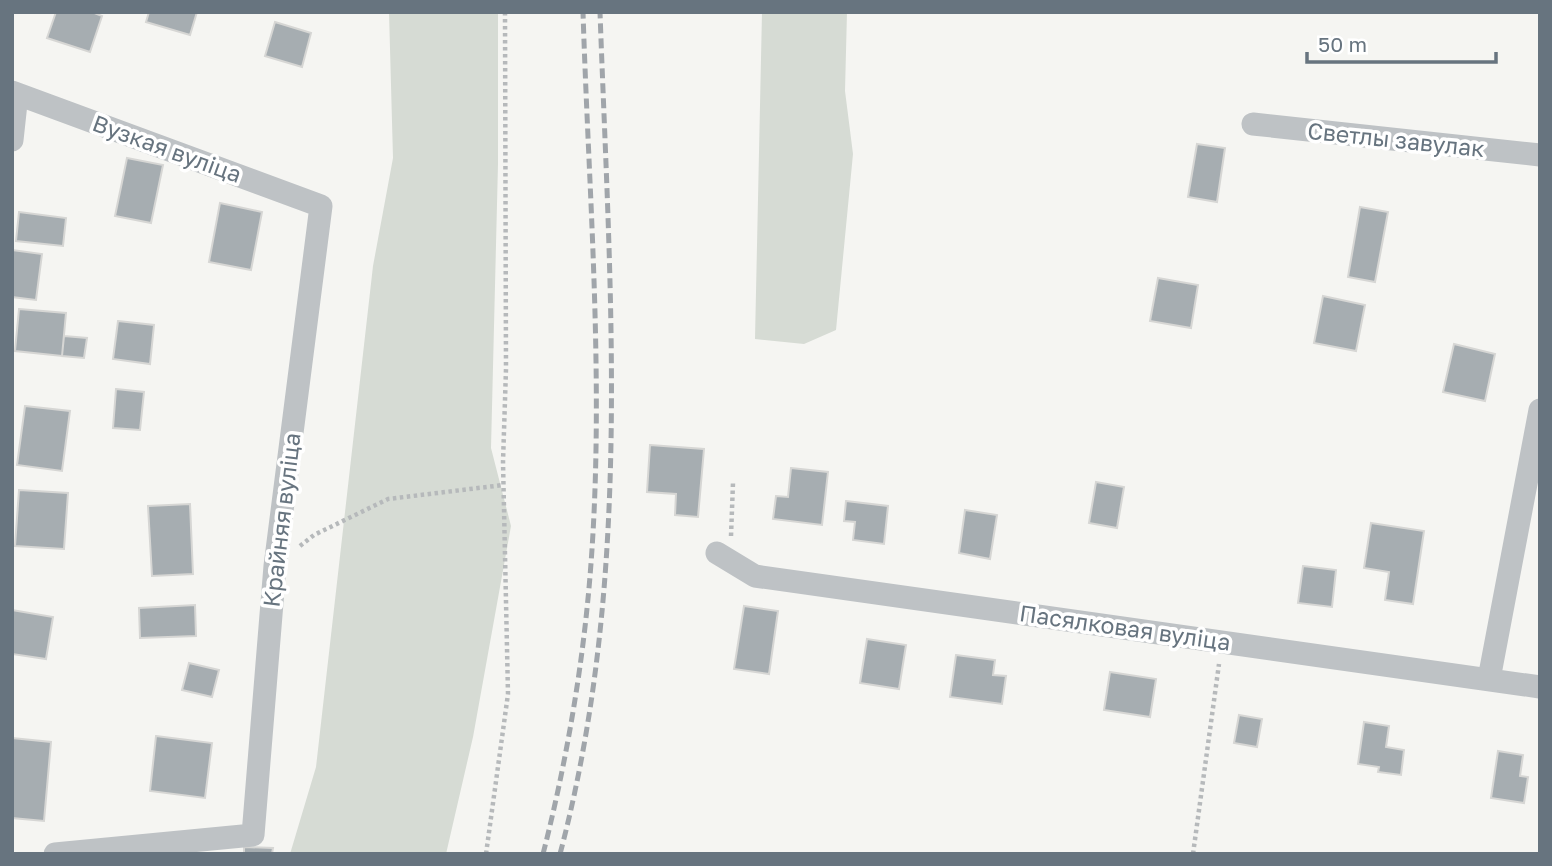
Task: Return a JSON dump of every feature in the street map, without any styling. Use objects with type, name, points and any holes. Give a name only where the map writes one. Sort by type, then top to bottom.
[{"type":"street","points":[[12,140],[15,93]]},
{"type":"street","name":"Вузкая вуліца","points":[[15,93],[321,206]]},
{"type":"street","name":"Светлы завулак","points":[[1253,124],[1540,155]]},
{"type":"street","name":"Крайняя вуліца","points":[[55,854],[253,835],[275,566],[321,206]]},
{"type":"street","points":[[1489,679],[1540,410]]},
{"type":"street","name":"Пасялковая вуліца","points":[[723,557],[755,576],[1540,687]]},
{"type":"path","points":[[486,854],[508,694],[503,485],[505,12]]},
{"type":"path","points":[[723,557],[733,482]]},
{"type":"path","points":[[275,566],[314,535],[388,499],[503,485]]},
{"type":"path","points":[[1192,854],[1222,642]]},
{"type":"shaded area","points":[[389,12],[498,12],[498,164],[491,448],[511,526],[473,737],[446,854],[290,854],[316,767],[373,266],[393,158]]},
{"type":"shaded area","points":[[762,12],[847,12],[845,91],[853,154],[836,330],[804,344],[755,339]]},
{"type":"building","points":[[56,12],[92,12],[102,16],[90,52],[47,38]]},
{"type":"building","points":[[149,12],[197,12],[190,35],[146,22]]},
{"type":"building","points":[[275,22],[311,33],[302,67],[265,56]]},
{"type":"building","points":[[1197,144],[1225,148],[1217,202],[1188,197]]},
{"type":"building","points":[[127,158],[163,165],[151,223],[115,216]]},
{"type":"building","points":[[220,203],[262,212],[251,270],[209,262]]},
{"type":"building","points":[[1360,207],[1388,212],[1375,282],[1348,277]]},
{"type":"building","points":[[19,212],[66,218],[63,246],[16,241]]},
{"type":"building","points":[[12,250],[42,254],[36,300],[12,297]]},
{"type":"building","points":[[1158,278],[1198,285],[1191,328],[1150,321]]},
{"type":"building","points":[[1323,296],[1365,305],[1356,351],[1314,343]]},
{"type":"building","points":[[19,309],[66,313],[62,356],[15,351]]},
{"type":"building","points":[[118,321],[154,325],[150,364],[113,359]]},
{"type":"building","points":[[64,336],[87,338],[84,358],[62,356]]},
{"type":"building","points":[[1454,344],[1495,354],[1485,401],[1443,392]]},
{"type":"building","points":[[116,389],[144,392],[140,430],[113,428]]},
{"type":"building","points":[[25,406],[70,411],[62,471],[17,465]]},
{"type":"building","points":[[650,445],[704,449],[698,517],[675,515],[676,494],[647,492]]},
{"type":"building","points":[[791,468],[828,472],[822,525],[773,519],[776,496],[788,497]]},
{"type":"building","points":[[1096,482],[1124,487],[1117,528],[1089,523]]},
{"type":"building","points":[[19,490],[68,493],[64,549],[15,546]]},
{"type":"building","points":[[846,501],[888,506],[884,544],[853,540],[855,522],[844,521]]},
{"type":"building","points":[[190,504],[193,574],[152,576],[148,506]]},
{"type":"building","points":[[965,510],[997,515],[990,559],[959,553]]},
{"type":"building","points":[[1371,523],[1424,531],[1413,604],[1385,600],[1389,572],[1364,568]]},
{"type":"building","points":[[1303,566],[1336,570],[1332,607],[1298,603]]},
{"type":"building","points":[[195,605],[196,636],[140,638],[139,608]]},
{"type":"building","points":[[744,606],[778,611],[769,674],[734,669]]},
{"type":"building","points":[[12,610],[53,617],[46,659],[12,654]]},
{"type":"building","points":[[867,639],[906,645],[899,689],[860,683]]},
{"type":"building","points":[[956,655],[995,660],[993,675],[1006,676],[1002,704],[950,697]]},
{"type":"building","points":[[189,663],[219,670],[212,697],[182,690]]},
{"type":"building","points":[[1110,672],[1156,679],[1150,717],[1104,710]]},
{"type":"building","points":[[1239,715],[1262,719],[1257,747],[1234,743]]},
{"type":"building","points":[[1364,722],[1389,726],[1386,747],[1404,750],[1401,775],[1378,772],[1379,767],[1358,764]]},
{"type":"building","points":[[156,736],[212,743],[205,798],[150,791]]},
{"type":"building","points":[[12,738],[51,742],[44,821],[12,818]]},
{"type":"building","points":[[1498,751],[1523,755],[1520,776],[1528,777],[1524,803],[1491,798]]},
{"type":"building","points":[[244,847],[273,848],[272,854],[244,854]]},
{"type":"railway","points":[[543,854],[577,689],[586,621],[594,516],[595,300],[583,12]]},
{"type":"railway","points":[[560,854],[583,750],[598,646],[607,541],[611,330],[600,12]]}]
